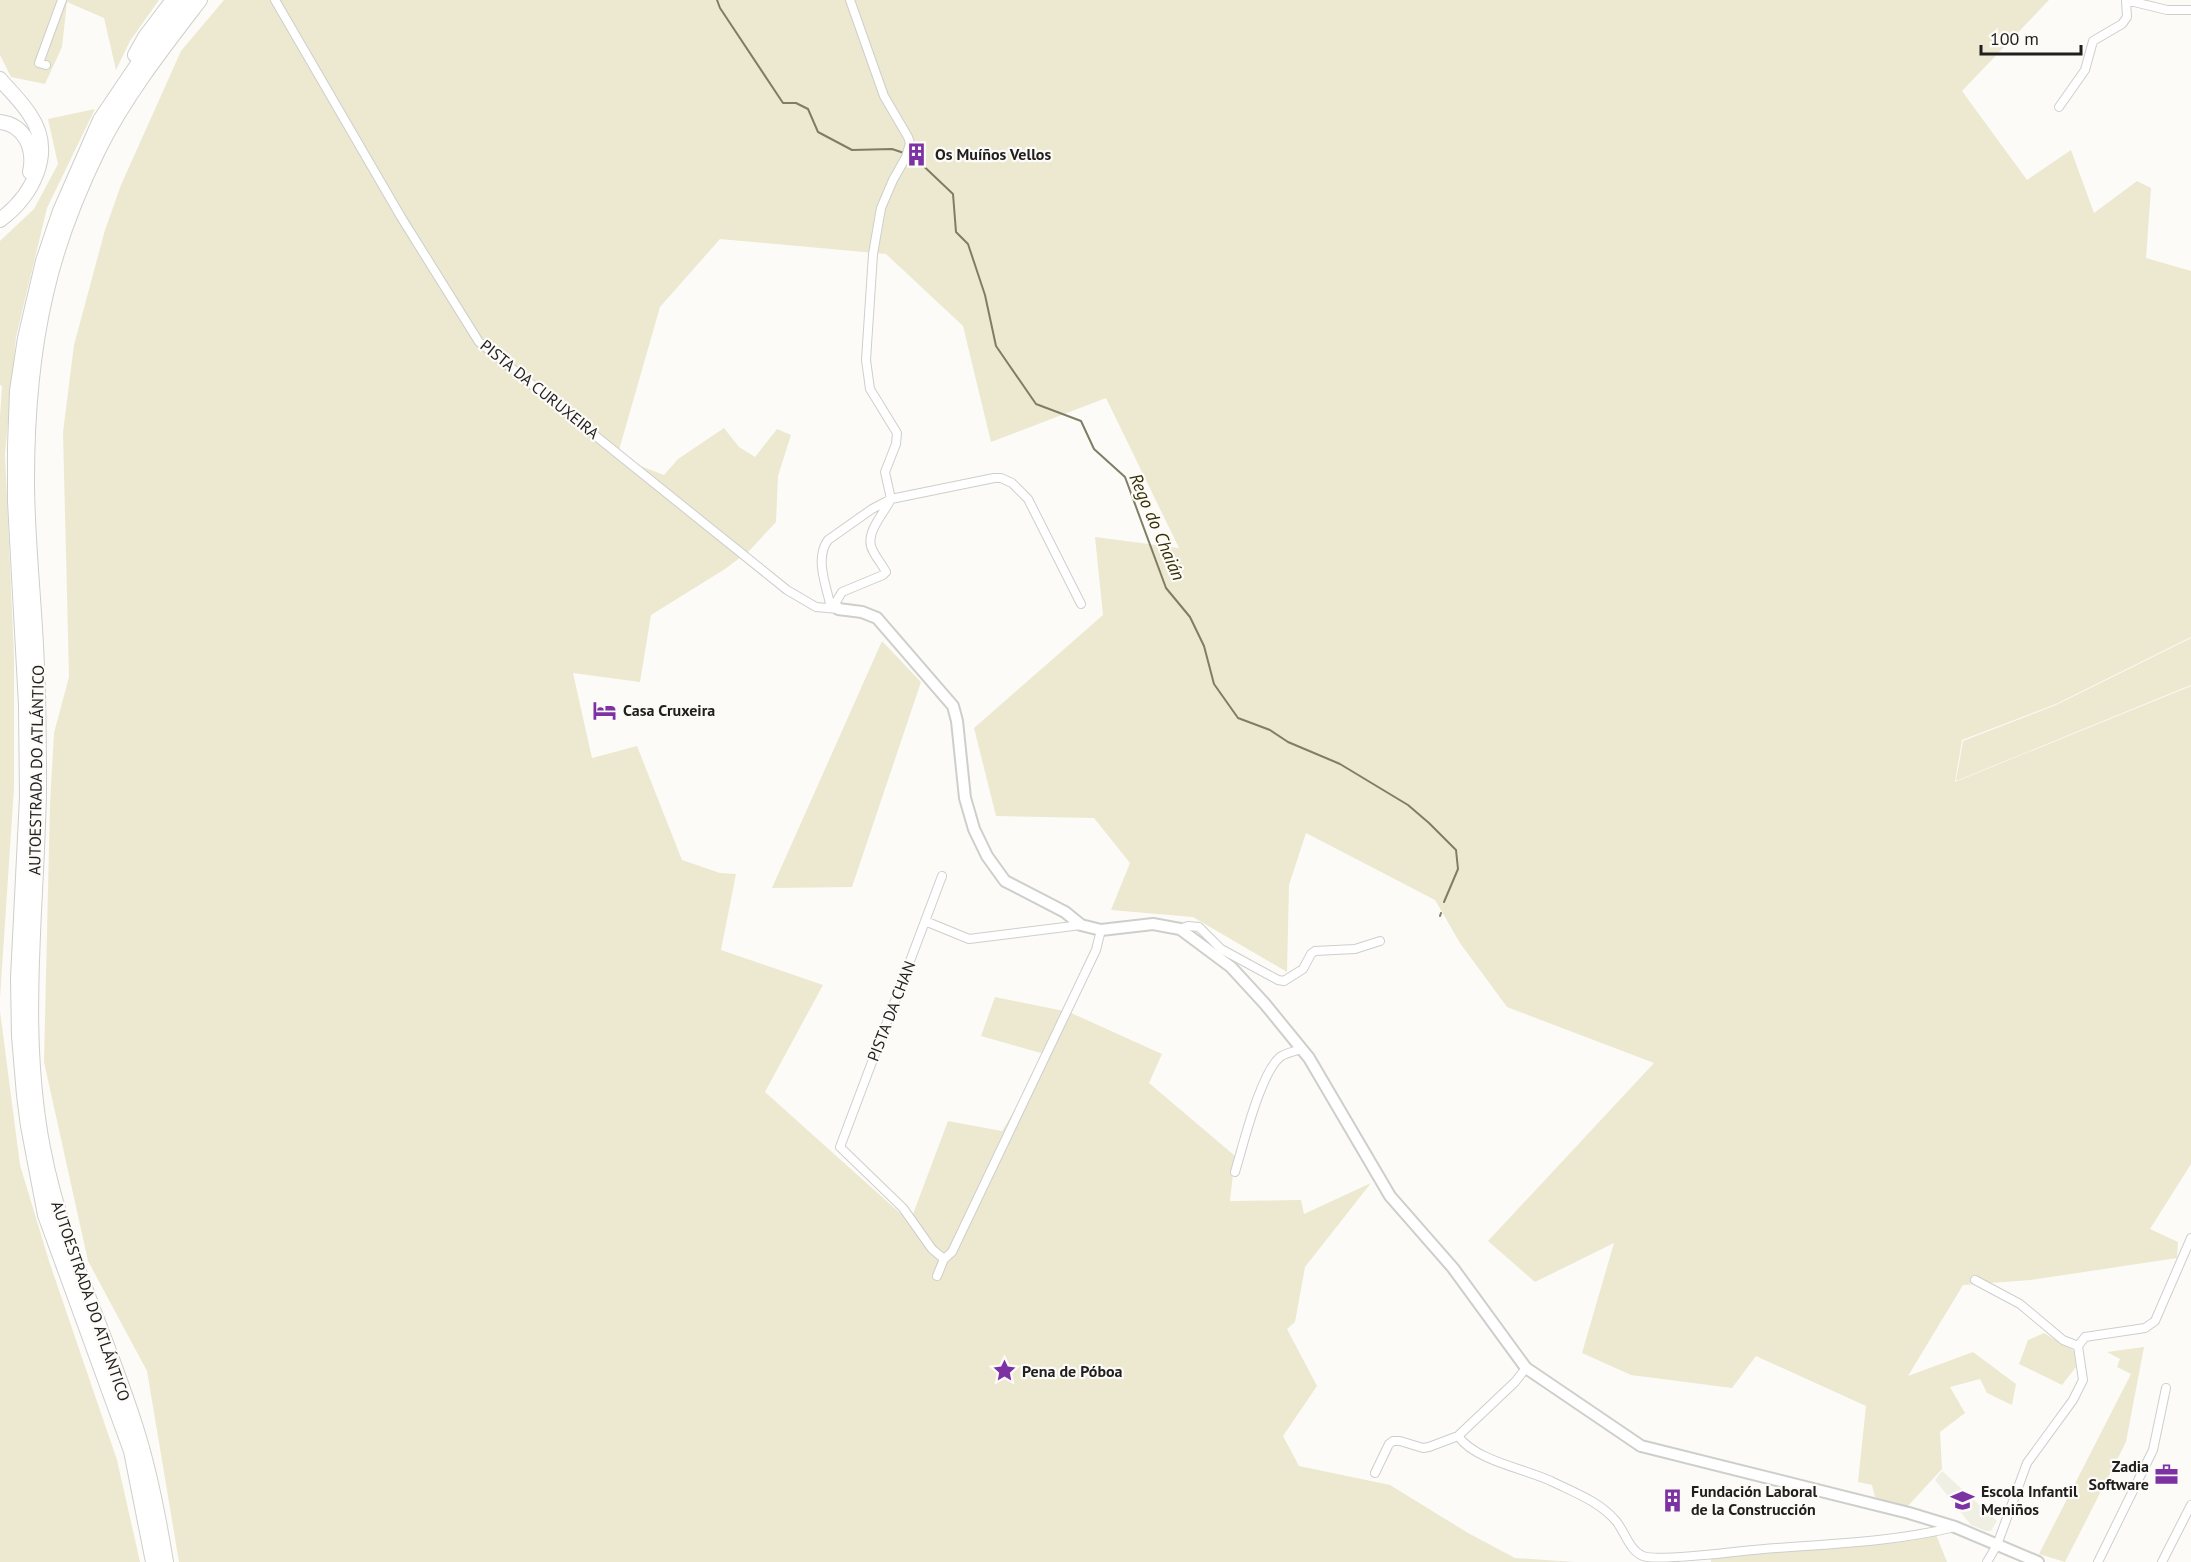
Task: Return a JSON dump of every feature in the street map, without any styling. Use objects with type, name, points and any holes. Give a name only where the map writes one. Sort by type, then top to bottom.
[{"type":"highway","points":[[100,120],[114,90],[145,37],[173,0]]},
{"type":"highway","name":"AUTOESTRADA DO ATLÁNTICO","points":[[153,1562],[131,1451],[45,1215],[28,1126],[19,1035],[18,978],[27,797],[26,705],[15,502],[17,391],[25,338],[43,261],[60,211],[100,120],[185,0]]},
{"type":"highway","name":"AUTOESTRADA DO ATLÁNTICO","points":[[166,1562],[138,1434],[58,1213],[39,1121],[32,1050],[30,986],[39,793],[38,669],[27,481],[29,418],[35,354],[46,292],[64,233],[99,149],[117,117],[200,0]]},
{"type":"highway","points":[[171,38],[211,0]]},
{"type":"highway","points":[[0,79],[31,115],[37,128],[41,152],[40,163],[32,186],[21,201],[0,220]]},
{"type":"highway","points":[[0,122],[14,126],[21,132],[30,146],[33,157],[31,171],[25,183],[17,196],[0,211]]},
{"type":"street","points":[[46,65],[39,63],[62,0]]},
{"type":"street","name":"PISTA DA CURUXEIRA","points":[[275,0],[401,217],[479,342],[787,590],[816,607],[834,608]]},
{"type":"street","points":[[834,608],[842,592],[885,574],[881,561],[873,551],[870,542],[877,523],[891,499],[885,472],[896,444],[897,433],[870,390],[866,360],[873,254],[881,208],[907,154],[908,136],[884,96],[850,0]]},
{"type":"street","points":[[2059,107],[2085,70],[2093,41],[2122,24],[2127,17],[2126,0],[2167,10],[2191,10]]},
{"type":"street","points":[[834,608],[821,563],[825,543],[872,509],[891,499],[993,478],[1001,478],[1012,483],[1028,499],[1082,604]]},
{"type":"street","points":[[834,608],[862,612],[877,618],[953,706],[957,721],[964,798],[974,829],[995,869],[1005,881],[1065,912],[1081,925]]},
{"type":"street","name":"PISTA DA CHAN","points":[[942,876],[840,1147],[903,1208],[932,1249],[944,1259]]},
{"type":"street","points":[[925,921],[969,939],[1081,925],[1101,930],[1154,924],[1180,929],[1232,967],[1302,1049],[1389,1196],[1453,1268],[1526,1368],[1641,1446],[1909,1513],[1955,1527],[2038,1562]]},
{"type":"street","points":[[1180,929],[1188,926],[1199,927],[1221,949],[1278,980],[1284,981],[1303,969],[1315,951],[1355,949],[1380,941]]},
{"type":"street","points":[[937,1276],[944,1259],[952,1252],[1096,950],[1101,930]]},
{"type":"street","points":[[1235,1172],[1249,1121],[1271,1066],[1282,1056],[1302,1049]]},
{"type":"street","points":[[1987,1562],[1997,1545],[2027,1463],[2073,1400],[2083,1380],[2078,1346],[2085,1337],[2145,1328],[2155,1321],[2191,1238]]},
{"type":"street","points":[[1975,1280],[2020,1304],[2063,1340],[2078,1346]]},
{"type":"street","points":[[1375,1473],[1389,1444],[1393,1441],[1423,1448],[1458,1436],[1526,1368]]},
{"type":"street","points":[[2098,1562],[2152,1450],[2166,1388]]},
{"type":"street","points":[[1458,1436],[1463,1443],[1482,1455],[1541,1476],[1598,1504],[1617,1522],[1628,1542],[1643,1556],[1711,1558],[1864,1542],[1955,1527]]},
{"type":"street","points":[[2162,1562],[2191,1505]]},
{"type":"shaded area","points":[[0,0],[159,0],[130,41],[116,70],[104,18],[67,2],[62,47],[45,84],[11,77],[0,55]]},
{"type":"shaded area","points":[[224,0],[2049,0],[1962,91],[2027,180],[2071,150],[2094,213],[2137,181],[2151,188],[2146,258],[2191,271],[2191,637],[2056,704],[1962,740],[1955,782],[2191,686],[2191,1164],[2150,1229],[2178,1242],[2177,1258],[2031,1280],[1963,1285],[1908,1376],[1973,1352],[2016,1384],[2012,1405],[1987,1393],[1980,1379],[1950,1387],[1965,1413],[1940,1432],[1942,1469],[1906,1508],[1875,1497],[1872,1485],[1858,1482],[1866,1406],[1756,1356],[1732,1388],[1631,1375],[1582,1353],[1614,1243],[1535,1282],[1488,1241],[1654,1063],[1507,1007],[1460,943],[1435,900],[1306,833],[1289,885],[1287,972],[1193,917],[1111,910],[1130,863],[1094,818],[996,816],[974,728],[1103,615],[1095,537],[1179,548],[1106,398],[991,442],[963,326],[886,254],[720,239],[660,307],[617,457],[664,475],[678,459],[724,428],[739,447],[755,457],[777,429],[791,435],[778,476],[776,522],[749,551],[725,569],[651,615],[640,682],[573,673],[592,758],[637,746],[682,860],[720,873],[736,874],[721,950],[823,985],[765,1092],[910,1222],[948,1121],[1002,1131],[1048,1055],[981,1036],[995,997],[1069,1012],[1162,1054],[1149,1083],[1235,1156],[1230,1201],[1301,1200],[1304,1214],[1371,1183],[1305,1267],[1295,1322],[1287,1329],[1317,1386],[1283,1436],[1299,1466],[1390,1485],[1468,1533],[1515,1558],[1575,1562],[179,1562],[147,1371],[88,1261],[44,1062],[50,804],[54,733],[69,677],[63,432],[74,345],[105,230],[121,185],[181,51]]},
{"type":"shaded area","points":[[95,109],[47,208],[16,337],[5,454],[14,656],[14,788],[0,998],[0,416],[2,386],[0,385],[0,241],[34,209],[58,164],[48,119]]},
{"type":"shaded area","points":[[2191,638],[2191,685],[1956,781],[1963,741],[2056,705]]},
{"type":"shaded area","points":[[882,641],[921,682],[852,887],[772,888]]},
{"type":"shaded area","points":[[0,1011],[20,1165],[49,1261],[117,1460],[140,1562],[0,1562]]},
{"type":"shaded area","points":[[2044,1333],[2074,1351],[2076,1367],[2062,1385],[2019,1364],[2028,1340]]},
{"type":"shaded area","points":[[2144,1347],[2126,1442],[2065,1562],[2039,1554],[2131,1374],[2117,1367],[2120,1359],[2107,1352]]},
{"type":"shaded area","name":"Escola Infantil Meniños","points":[[1942,1471],[1997,1521],[1991,1531],[1971,1525],[1935,1480]]},
{"type":"shaded area","points":[[1935,1532],[1947,1562],[1711,1562],[1711,1554]]},
{"type":"waterway","name":"Rego do Chaián","points":[[717,0],[783,103],[796,103],[808,109],[818,132],[852,150],[892,149],[904,153]]},
{"type":"waterway","name":"Rego do Chaián","points":[[909,155],[914,157],[953,194],[956,232],[968,244],[985,295],[996,346],[1036,404],[1081,421],[1094,449],[1125,477],[1166,588],[1190,617],[1204,646],[1214,684],[1238,718],[1270,730],[1288,742],[1340,764],[1408,805],[1429,823],[1456,850],[1458,869],[1444,902]]},
{"type":"place","name":"Os Muíños Vellos","points":[[917,154]]},
{"type":"place","name":"Casa Cruxeira","points":[[605,710]]},
{"type":"place","name":"Pena de Póboa","points":[[1004,1371]]},
{"type":"place","name":"Zadia Software","points":[[2167,1475]]},
{"type":"place","name":"Fundación Laboral de la Construcción","points":[[1673,1500]]},
{"type":"place","name":"Escola Infantil Meniños","points":[[1963,1500]]}]
